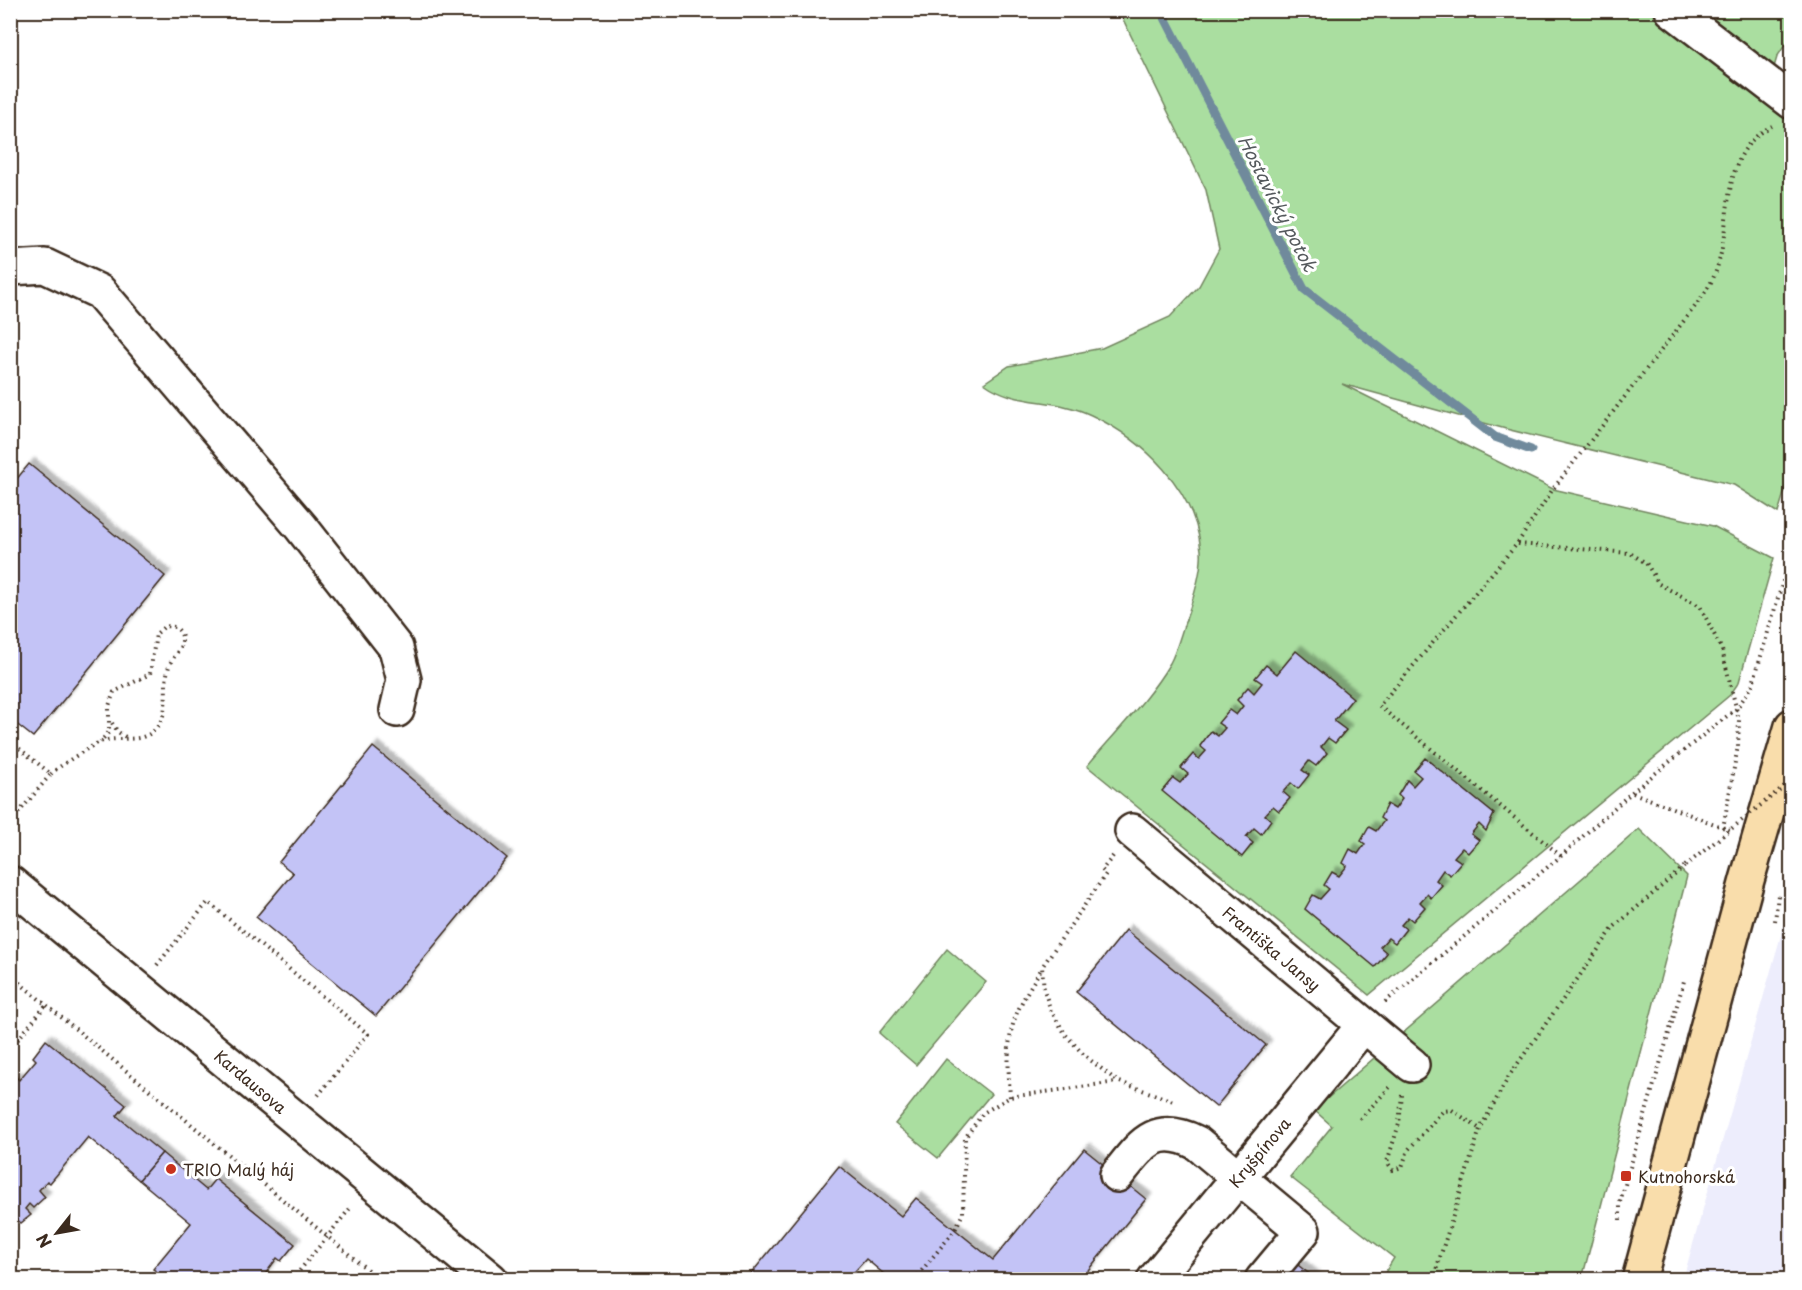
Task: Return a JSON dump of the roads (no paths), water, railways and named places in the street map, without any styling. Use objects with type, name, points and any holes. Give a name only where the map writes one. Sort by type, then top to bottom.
[{"type":"main road","points":[[1639,1280],[1791,726]]},
{"type":"street","points":[[1672,10],[1786,111]]},
{"type":"street","points":[[10,268],[45,266],[99,292],[301,527],[396,648],[404,680],[397,710]]},
{"type":"street","name":"Františka Jansy","points":[[1132,831],[1365,1025],[1399,1081]]},
{"type":"street","name":"Kardausova","points":[[10,883],[491,1280]]},
{"type":"street","name":"Kryšpínova","points":[[1154,1280],[1365,1025]]},
{"type":"street","points":[[1117,1175],[1145,1143],[1156,1135],[1169,1133],[1181,1135],[1197,1143],[1303,1231],[1262,1280]]},
{"type":"waterway","name":"Hostavický potok","points":[[1161,10],[1304,289],[1495,437],[1531,450]]},
{"type":"place","name":"TRIO Malý háj","points":[[171,1169]]},
{"type":"place","name":"Kutnohorská","points":[[1626,1176]]}]
